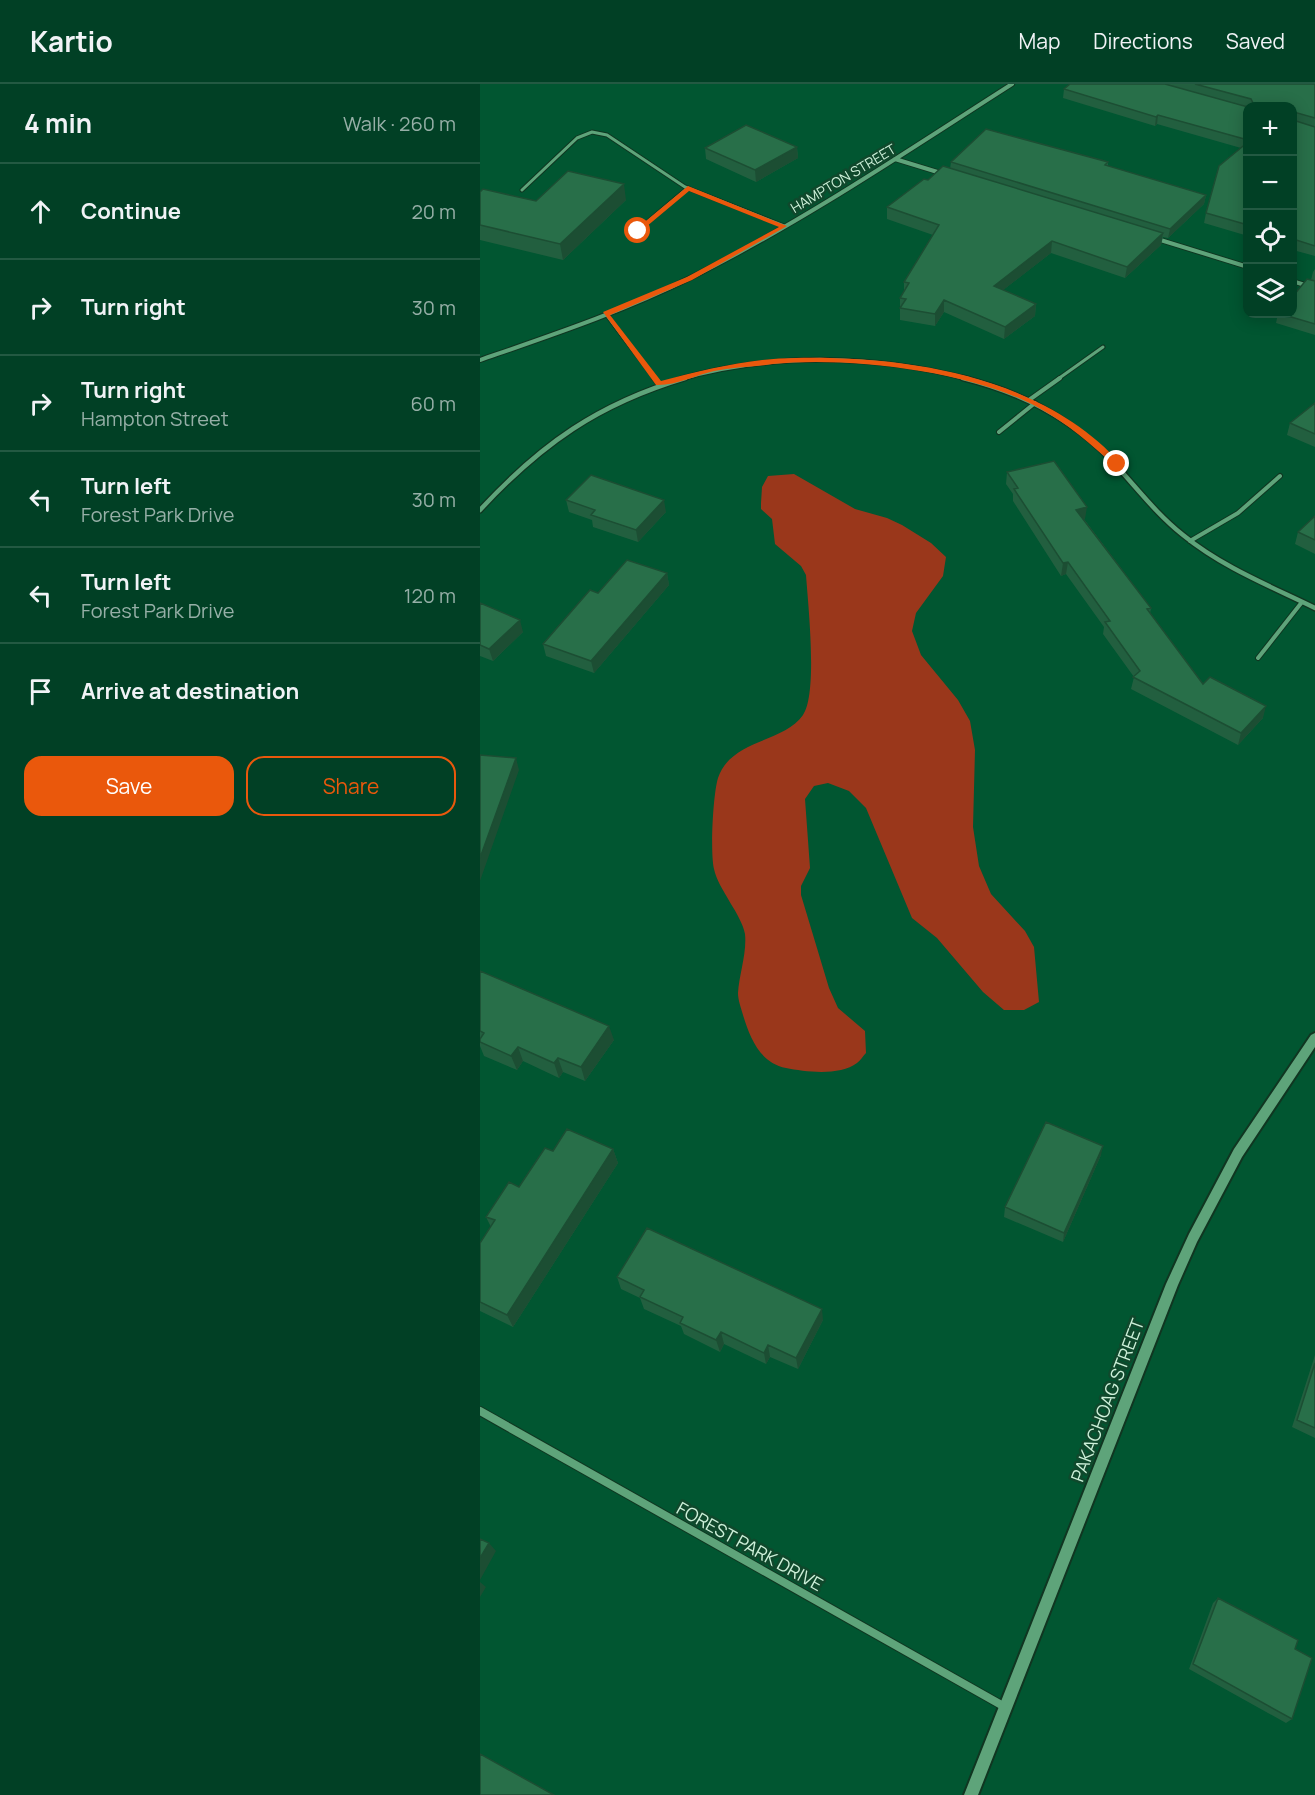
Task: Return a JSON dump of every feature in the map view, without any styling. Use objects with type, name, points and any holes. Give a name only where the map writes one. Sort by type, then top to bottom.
[{"type":"street","name":"HAMPTON STREET","points":[[480,360],[606,314],[689,278],[784,226],[896,159],[1012,84]]},
{"type":"street","points":[[896,159],[952,177]]},
{"type":"street","points":[[1145,236],[1243,265]]},
{"type":"street","points":[[1297,282],[1315,288]]},
{"type":"street","points":[[480,510],[523,465],[564,434],[633,394],[696,373],[744,364],[794,360],[848,360],[936,372],[998,388],[1035,403],[1080,430],[1117,464],[1170,524],[1190,541],[1214,557],[1315,608]]},
{"type":"street","name":"PAKACHOAG STREET","points":[[971,1795],[1172,1284],[1238,1153],[1315,1038]]},
{"type":"street","name":"FOREST PARK DRIVE","points":[[480,1411],[1005,1707]]},
{"type":"lane","points":[[522,190],[578,138],[592,132],[607,135],[688,188],[784,226]]},
{"type":"lane","points":[[638,231],[688,188]]},
{"type":"lane","points":[[606,314],[659,384]]},
{"type":"lane","points":[[1029,400],[1103,347]]},
{"type":"lane","points":[[999,432],[1035,403]]},
{"type":"lane","points":[[1190,541],[1238,513],[1280,476]]},
{"type":"lane","points":[[1258,658],[1302,602]]},
{"type":"shaded area","points":[[794,474],[855,509],[902,525],[931,543],[946,557],[943,576],[916,613],[912,631],[921,655],[958,700],[970,721],[975,750],[973,827],[979,866],[991,894],[1025,931],[1034,947],[1039,1002],[1024,1010],[1004,1010],[983,992],[937,938],[912,918],[866,808],[849,791],[828,783],[814,786],[805,799],[810,868],[801,886],[801,895],[829,988],[838,1008],[865,1031],[866,1053],[850,1067],[823,1072],[803,1071],[777,1065],[763,1055],[753,1041],[738,996],[745,934],[716,877],[713,861],[715,797],[718,778],[725,765],[746,748],[794,724],[803,715],[808,704],[811,648],[806,575],[801,566],[775,544],[772,519],[761,509],[762,487],[768,476]]},
{"type":"building","points":[[1070,84],[1165,84],[1243,106],[1243,139],[1158,115],[1156,117],[1064,89]]},
{"type":"building","points":[[1195,84],[1315,84],[1315,118],[1297,113],[1297,102],[1252,102],[1251,99]]},
{"type":"building","points":[[1297,121],[1315,127],[1315,246],[1297,240]]},
{"type":"building","points":[[746,125],[797,147],[755,170],[705,148]]},
{"type":"building","points":[[986,129],[1108,162],[1105,165],[1206,195],[1170,229],[951,162]]},
{"type":"building","points":[[1243,146],[1243,224],[1206,213],[1219,166]]},
{"type":"building","points":[[943,166],[1163,233],[1127,267],[1052,241],[994,286],[1036,304],[1005,327],[944,300],[935,314],[900,308],[906,299],[900,298],[909,283],[904,282],[939,225],[887,207],[924,179],[928,180]]},
{"type":"building","points":[[568,171],[624,184],[560,244],[480,225],[480,192],[483,189],[536,201]]},
{"type":"building","points":[[1307,279],[1315,281],[1315,324],[1295,318],[1297,318],[1297,291]]},
{"type":"building","points":[[1315,403],[1315,434],[1290,423]]},
{"type":"building","points":[[1054,461],[1087,507],[1076,510],[1151,608],[1147,609],[1203,684],[1210,677],[1266,706],[1241,733],[1133,677],[1140,671],[1105,622],[1110,621],[1068,562],[1063,563],[1014,489],[1018,488],[1007,472]]},
{"type":"building","points":[[591,475],[664,500],[636,530],[591,515],[595,510],[566,500]]},
{"type":"building","points":[[1315,516],[1315,540],[1298,532]]},
{"type":"building","points":[[627,560],[667,573],[591,661],[543,644],[590,590],[598,593]]},
{"type":"building","points":[[480,603],[520,620],[489,649],[480,645]]},
{"type":"building","points":[[480,755],[516,758],[480,858]]},
{"type":"building","points":[[480,971],[609,1026],[581,1067],[558,1058],[554,1063],[518,1047],[511,1056],[480,1042],[484,1033],[480,1031]]},
{"type":"building","points":[[1046,1122],[1103,1146],[1064,1233],[1005,1207]]},
{"type":"building","points":[[567,1129],[613,1149],[507,1315],[480,1302],[480,1243],[495,1220],[486,1217],[509,1182],[519,1187],[545,1148],[553,1151]]},
{"type":"building","points":[[647,1228],[822,1309],[796,1358],[768,1345],[764,1353],[721,1332],[716,1340],[680,1323],[683,1317],[640,1297],[644,1290],[617,1277]]},
{"type":"building","points":[[1315,1363],[1315,1428],[1297,1420]]},
{"type":"building","points":[[480,1539],[489,1543],[480,1558]]},
{"type":"building","points":[[1218,1598],[1298,1640],[1295,1649],[1312,1658],[1292,1719],[1193,1664]]},
{"type":"building","points":[[480,1754],[554,1795],[480,1795]]},
{"type":"route","points":[[638,231],[688,188],[784,226],[726,260],[606,314],[659,384],[715,369],[794,360],[848,360],[936,372],[998,388],[1040,405],[1080,430],[1117,464]]}]
